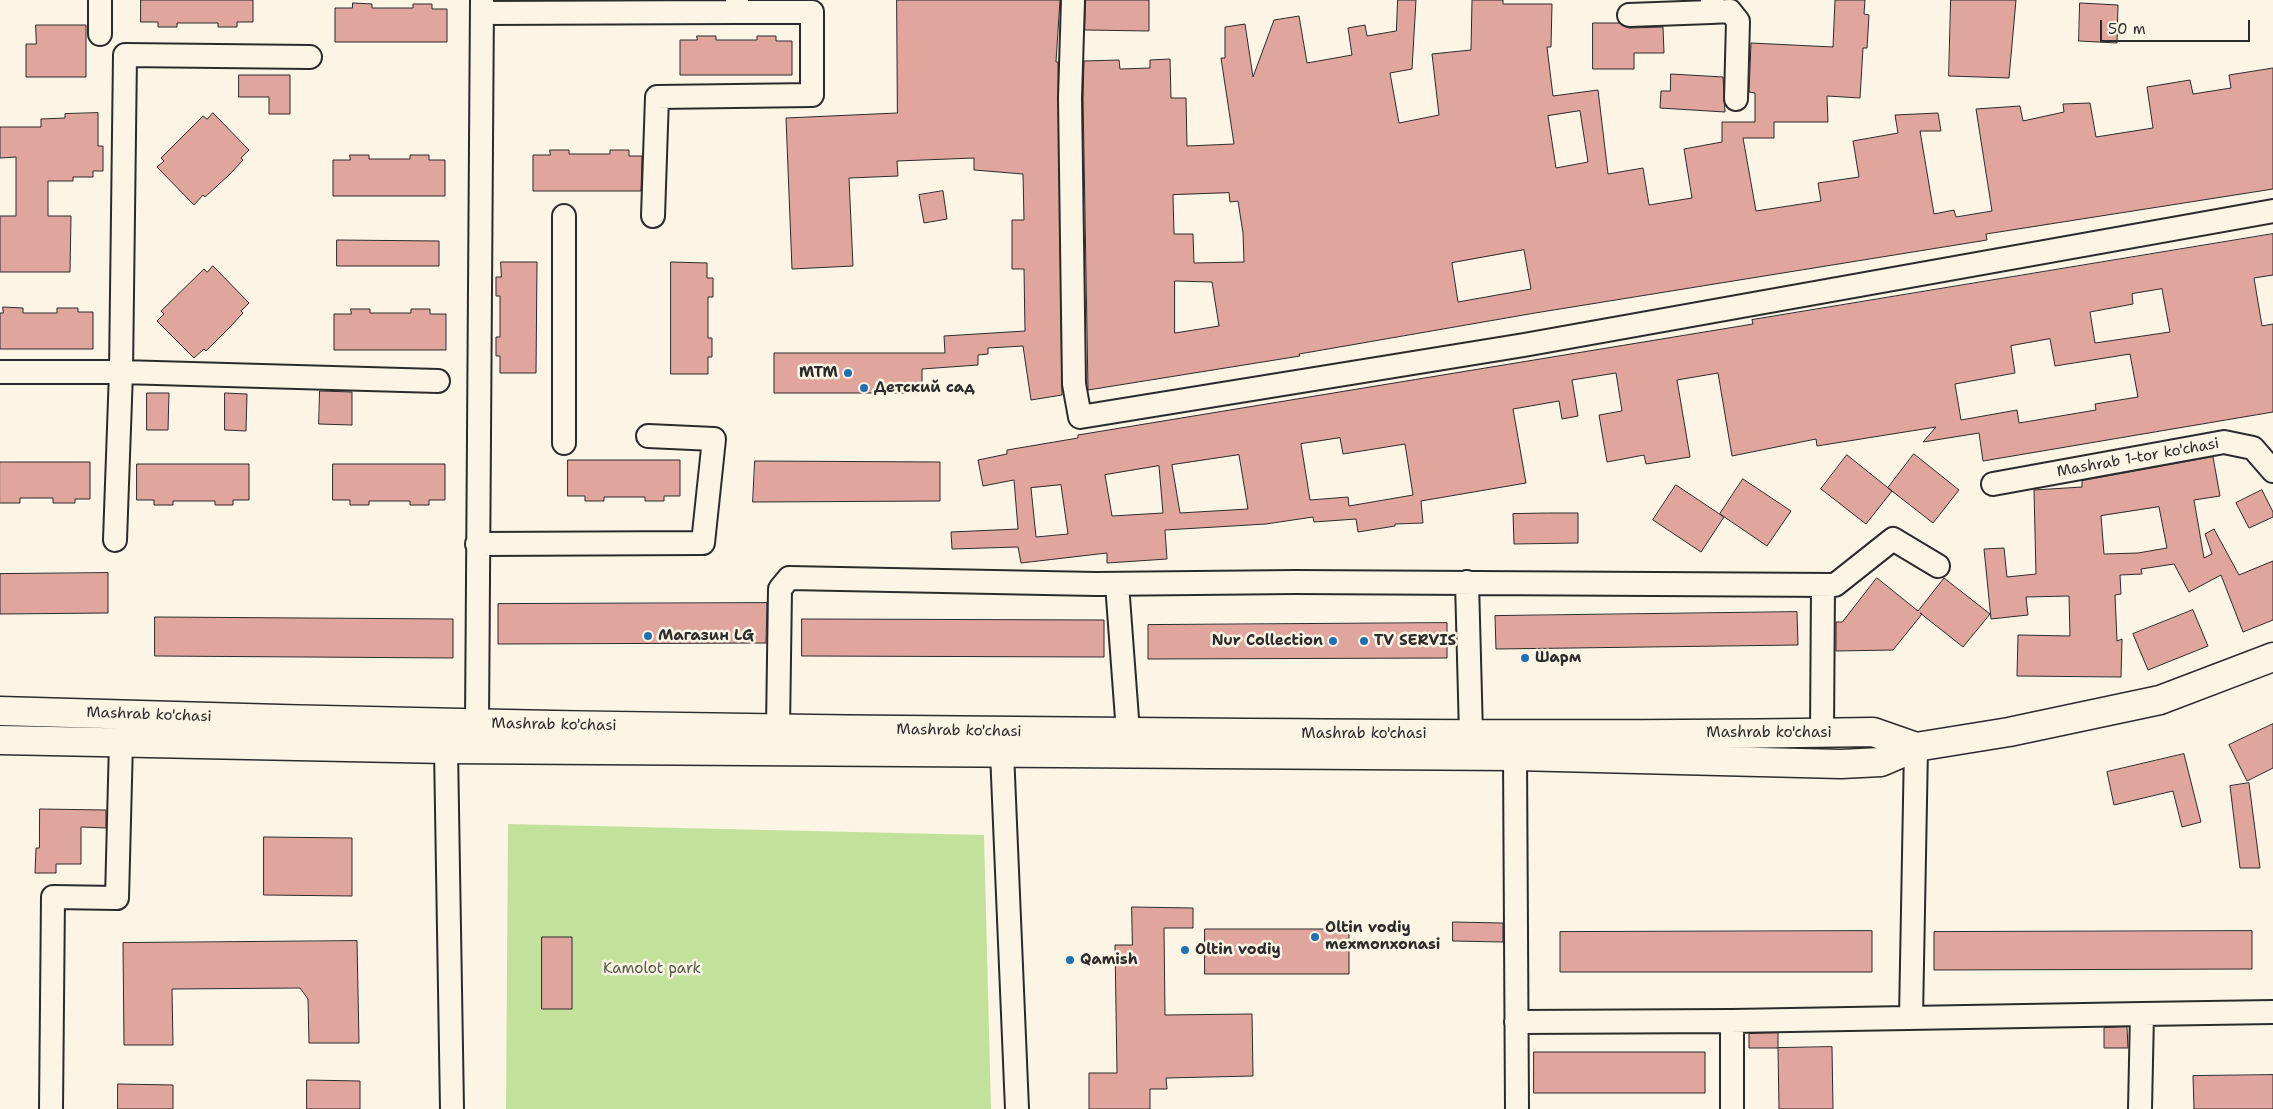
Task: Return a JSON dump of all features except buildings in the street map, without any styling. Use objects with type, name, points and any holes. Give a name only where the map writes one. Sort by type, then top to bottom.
[{"type":"main road","name":"Mashrab ko'chasi","points":[[0,711],[476,724],[1128,732],[1515,756],[1841,764],[1880,762],[1916,747],[2009,732],[2160,700],[2273,657]]},
{"type":"main road","name":"Mashrab ko'chasi","points":[[2,742],[121,742],[446,749],[1002,752],[1333,744],[1471,734],[1873,732],[1916,747]]},
{"type":"street","points":[[100,0],[100,34]]},
{"type":"street","points":[[1072,0],[1070,98],[1074,417],[1524,345],[2273,211]]},
{"type":"street","points":[[476,724],[482,6],[737,6],[812,12],[812,95],[657,97],[653,216]]},
{"type":"street","points":[[1629,15],[1712,6],[1730,12],[1738,21],[1736,100]]},
{"type":"street","points":[[115,540],[121,372],[125,56],[310,57]]},
{"type":"street","points":[[564,216],[564,443]]},
{"type":"street","points":[[0,372],[121,372],[438,381]]},
{"type":"street","points":[[477,544],[703,543],[714,439],[648,436]]},
{"type":"street","name":"Mashrab 1-tor ko'chasi","points":[[1993,484],[2224,442],[2253,448],[2273,471]]},
{"type":"street","points":[[778,728],[780,589],[789,578],[1116,584],[1467,582],[1835,585],[1893,539],[1938,566]]},
{"type":"street","points":[[1467,582],[1471,734]]},
{"type":"street","points":[[1116,584],[1128,732]]},
{"type":"street","points":[[1822,733],[1823,585]]},
{"type":"street","points":[[51,1109],[54,897],[117,898],[121,742]]},
{"type":"street","points":[[1911,1018],[1916,747]]},
{"type":"street","points":[[446,749],[452,1109]]},
{"type":"street","points":[[1002,752],[1017,1109]]},
{"type":"street","points":[[1515,756],[1517,1109]]},
{"type":"street","points":[[1516,1022],[1732,1021],[2273,1012]]},
{"type":"street","points":[[2140,1109],[2142,1014]]},
{"type":"street","points":[[1732,1021],[1732,1109]]},
{"type":"green space","name":"Kamolot park","points":[[508,824],[984,835],[991,1109],[506,1109]]},
{"type":"place","name":"MTM","points":[[848,373]]},
{"type":"place","name":"Детский сад","points":[[864,388]]},
{"type":"place","name":"Магазин LG","points":[[648,636]]},
{"type":"place","name":"Nur Collection","points":[[1333,641]]},
{"type":"place","name":"TV SERVIS","points":[[1364,641]]},
{"type":"place","name":"Шарм","points":[[1525,658]]},
{"type":"place","name":"Oltin vodiy mexmonxonasi","points":[[1315,937]]},
{"type":"place","name":"Oltin vodiy","points":[[1185,950]]},
{"type":"place","name":"Qamish","points":[[1070,960]]}]
